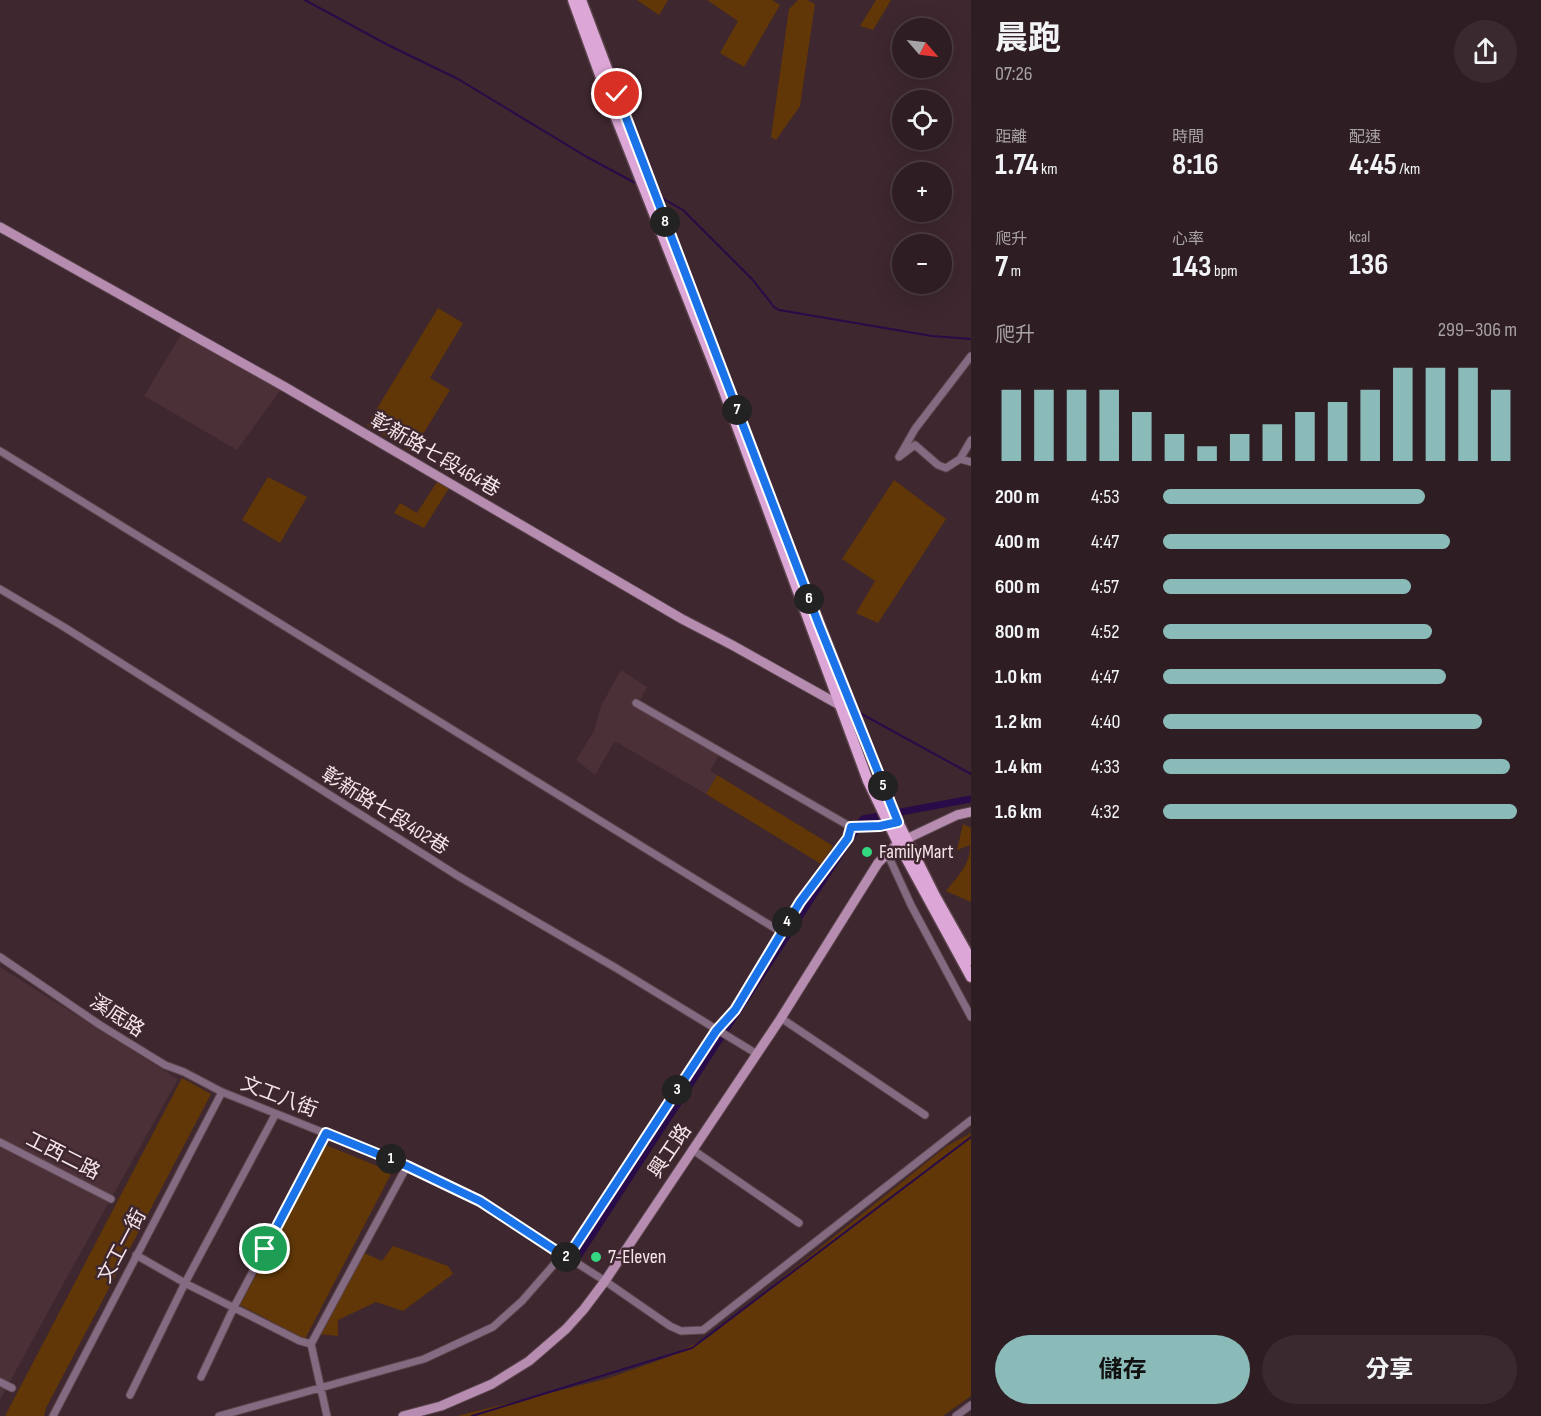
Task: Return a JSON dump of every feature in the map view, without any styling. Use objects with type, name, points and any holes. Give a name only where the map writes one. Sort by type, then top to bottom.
[{"type":"main road","points":[[573,0],[609,99],[721,383],[838,705],[868,781],[889,824],[902,841],[971,960]]},
{"type":"main road","points":[[581,0],[852,712],[889,824]]},
{"type":"main road","points":[[902,841],[971,977]]},
{"type":"street","name":"彰新路七段464巷","points":[[0,227],[285,387],[672,614],[852,712]]},
{"type":"street","points":[[971,356],[915,429],[899,458],[915,445],[938,465],[946,468],[960,459],[971,440]]},
{"type":"street","points":[[0,451],[781,932]]},
{"type":"street","points":[[960,459],[971,462]]},
{"type":"street","name":"彰新路七段402巷","points":[[0,589],[458,876],[757,1054]]},
{"type":"street","points":[[636,703],[854,827],[889,824]]},
{"type":"street","name":"興工路","points":[[403,1416],[441,1406],[492,1384],[529,1361],[566,1329],[605,1281],[693,1150],[878,863],[902,841],[957,815],[971,812]]},
{"type":"street","points":[[219,1416],[424,1359],[493,1327],[522,1301],[557,1261],[567,1258],[716,1031],[735,1010],[800,902],[854,827]]},
{"type":"street","points":[[887,853],[911,905],[971,1017]]},
{"type":"street","name":"溪底路","points":[[0,957],[149,1056],[222,1092]]},
{"type":"street","points":[[780,1018],[925,1115]]},
{"type":"street","name":"文工八街","points":[[222,1092],[407,1166],[480,1201],[681,1331],[703,1330],[971,1120]]},
{"type":"street","name":"文工一街","points":[[53,1416],[222,1092]]},
{"type":"street","points":[[130,1395],[185,1283],[275,1114]]},
{"type":"street","points":[[201,1377],[234,1307],[326,1133]]},
{"type":"street","name":"工西二路","points":[[0,1142],[111,1199]]},
{"type":"street","points":[[693,1150],[800,1223]]},
{"type":"street","points":[[327,1416],[310,1344],[407,1166]]},
{"type":"street","points":[[136,1255],[185,1283],[310,1344]]},
{"type":"street","points":[[0,1382],[12,1388]]},
{"type":"street","points":[[956,1416],[971,1405]]},
{"type":"shaded area","points":[[637,0],[668,0],[659,15]]},
{"type":"shaded area","points":[[707,0],[772,0],[780,5],[744,67],[720,53],[738,21]]},
{"type":"shaded area","points":[[798,0],[807,0],[815,4],[800,106],[776,140],[771,137],[789,9]]},
{"type":"shaded area","points":[[876,0],[891,0],[873,30],[860,26]]},
{"type":"shaded area","points":[[438,308],[463,323],[430,378],[450,390],[412,452],[367,425]]},
{"type":"shaded area","points":[[182,333],[282,388],[237,450],[144,396]]},
{"type":"shaded area","points":[[268,477],[307,497],[280,543],[242,520]]},
{"type":"shaded area","points":[[894,480],[946,519],[878,623],[856,613],[875,581],[842,559]]},
{"type":"shaded area","points":[[437,482],[449,488],[424,528],[394,513],[400,503],[417,513]]},
{"type":"shaded area","points":[[621,670],[647,687],[637,706],[719,755],[710,771],[717,775],[706,794],[618,743],[614,742],[595,775],[576,760],[594,731],[601,706]]},
{"type":"shaded area","points":[[717,775],[833,846],[821,864],[706,794]]},
{"type":"shaded area","points":[[963,824],[971,828],[971,902],[946,891],[963,870],[970,852],[970,845],[957,850]]},
{"type":"shaded area","points":[[0,967],[178,1079],[0,1400]]},
{"type":"shaded area","points":[[182,1078],[211,1094],[46,1408],[44,1416],[5,1416]]},
{"type":"shaded area","points":[[971,1133],[971,1396],[943,1416],[457,1416],[606,1379],[671,1356],[710,1336],[947,1146]]},
{"type":"shaded area","points":[[326,1145],[392,1172],[305,1339],[240,1305]]},
{"type":"shaded area","points":[[393,1246],[448,1266],[453,1274],[403,1311],[376,1302],[338,1320],[338,1336],[318,1334],[362,1252],[382,1261]]},
{"type":"waterway","points":[[305,0],[388,45],[458,79],[587,157],[639,185]]},
{"type":"waterway","points":[[660,197],[683,210],[752,279],[774,307],[779,310],[932,336],[971,339]]},
{"type":"waterway","points":[[142,302],[257,366]]},
{"type":"waterway","points":[[667,605],[693,620]]},
{"type":"waterway","points":[[858,712],[971,774]]},
{"type":"waterway","points":[[579,1255],[863,819],[971,799]]},
{"type":"waterway","points":[[472,1416],[692,1348],[971,1137]]},
{"type":"place","name":"FamilyMart","points":[[867,852]]},
{"type":"place","name":"7-Eleven","points":[[596,1257]]},
{"type":"route","points":[[265,1249],[326,1133],[407,1166],[480,1201],[567,1258],[716,1031],[735,1010],[800,902],[848,838],[851,827],[880,826],[898,822],[858,727],[617,94]]}]
